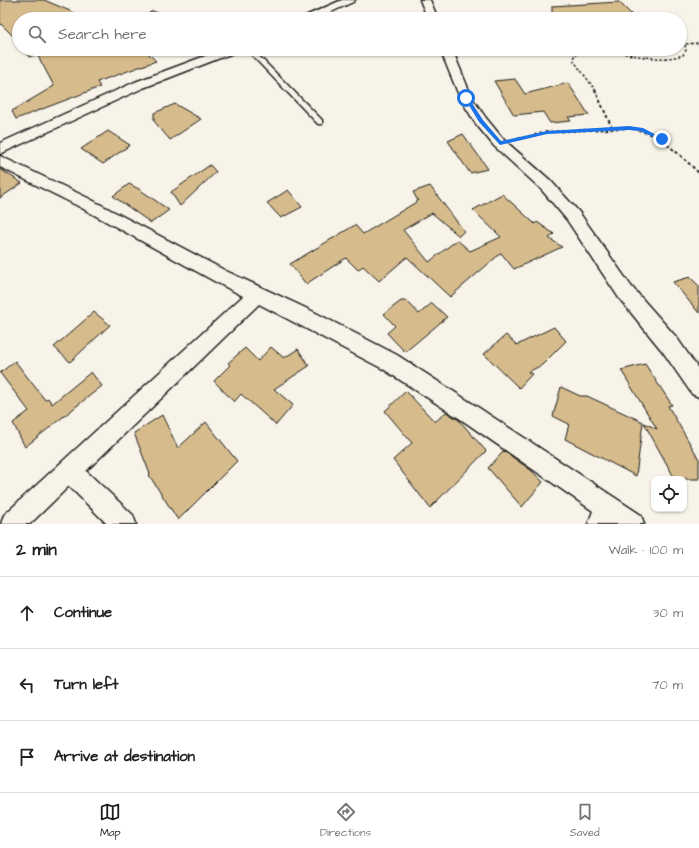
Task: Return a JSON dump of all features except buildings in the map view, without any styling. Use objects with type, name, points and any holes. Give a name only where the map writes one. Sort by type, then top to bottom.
[{"type":"street","points":[[323,12],[350,0]]},
{"type":"street","points":[[425,0],[430,12]]},
{"type":"street","points":[[0,149],[139,85],[216,56]]},
{"type":"street","points":[[449,56],[466,98],[481,121],[500,143],[544,184],[573,216],[616,280],[670,345],[699,387]]},
{"type":"street","points":[[0,161],[83,202],[390,362],[469,413],[603,515],[632,524]]},
{"type":"street","points":[[13,524],[257,294]]},
{"type":"street","points":[[70,471],[124,524]]},
{"type":"lane","points":[[256,56],[320,122]]},
{"type":"path","points":[[687,44],[699,43]]},
{"type":"path","points":[[574,56],[574,61],[594,88],[613,130]]},
{"type":"path","points":[[636,56],[664,59],[678,58],[681,56]]},
{"type":"path","points":[[500,143],[547,132],[613,130],[629,128],[641,130],[662,139],[699,173]]},
{"type":"route","points":[[466,98],[481,121],[500,143],[547,132],[593,131],[629,128],[641,130],[662,139]]}]
